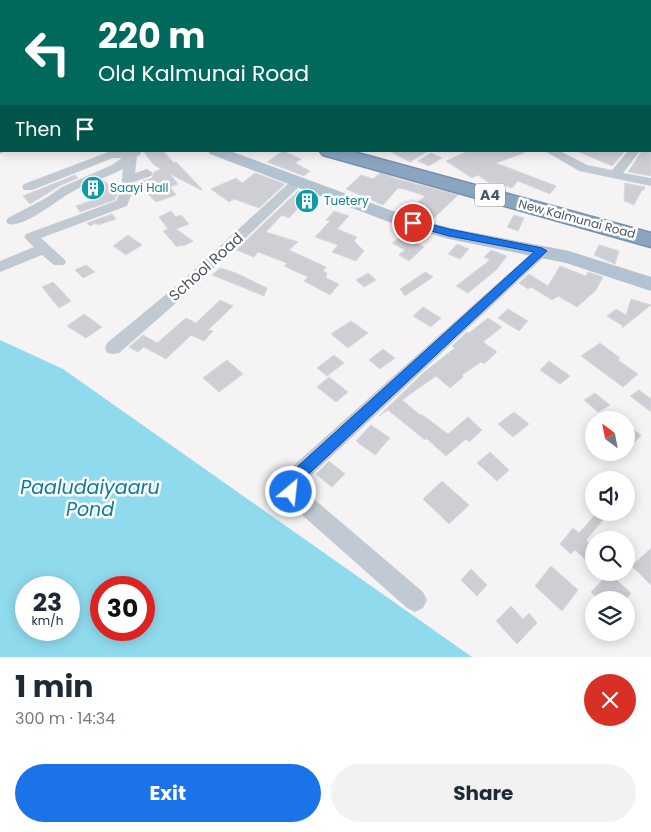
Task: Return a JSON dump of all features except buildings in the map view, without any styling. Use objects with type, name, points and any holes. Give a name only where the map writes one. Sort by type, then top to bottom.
[{"type":"highway","name":"New Kalmunai Road","points":[[333,152],[651,240]]},
{"type":"highway","name":"New Kalmunai Road","points":[[352,152],[651,233]]},
{"type":"main road","points":[[218,152],[296,183],[395,218],[449,232],[569,257],[651,284]]},
{"type":"street","points":[[553,152],[583,168],[616,173],[651,182]]},
{"type":"street","points":[[616,173],[633,152]]},
{"type":"street","points":[[28,187],[110,153],[136,153]]},
{"type":"street","points":[[58,262],[31,237],[122,203],[136,153]]},
{"type":"street","points":[[13,221],[51,201],[66,190],[116,168],[136,153]]},
{"type":"street","points":[[128,180],[147,173]]},
{"type":"street","name":"School Road","points":[[113,348],[186,286],[296,183]]},
{"type":"street","points":[[0,267],[45,248]]},
{"type":"street","points":[[415,600],[291,492],[291,481],[542,251]]},
{"type":"water","name":"Paaludaiyaaru Pond","points":[[0,340],[63,369],[472,657],[0,657]]},
{"type":"place","name":"Saayi Hall","points":[[93,188]]},
{"type":"place","name":"Tuetery","points":[[307,201]]},
{"type":"route","points":[[291,492],[291,481],[542,251],[413,223]]}]
